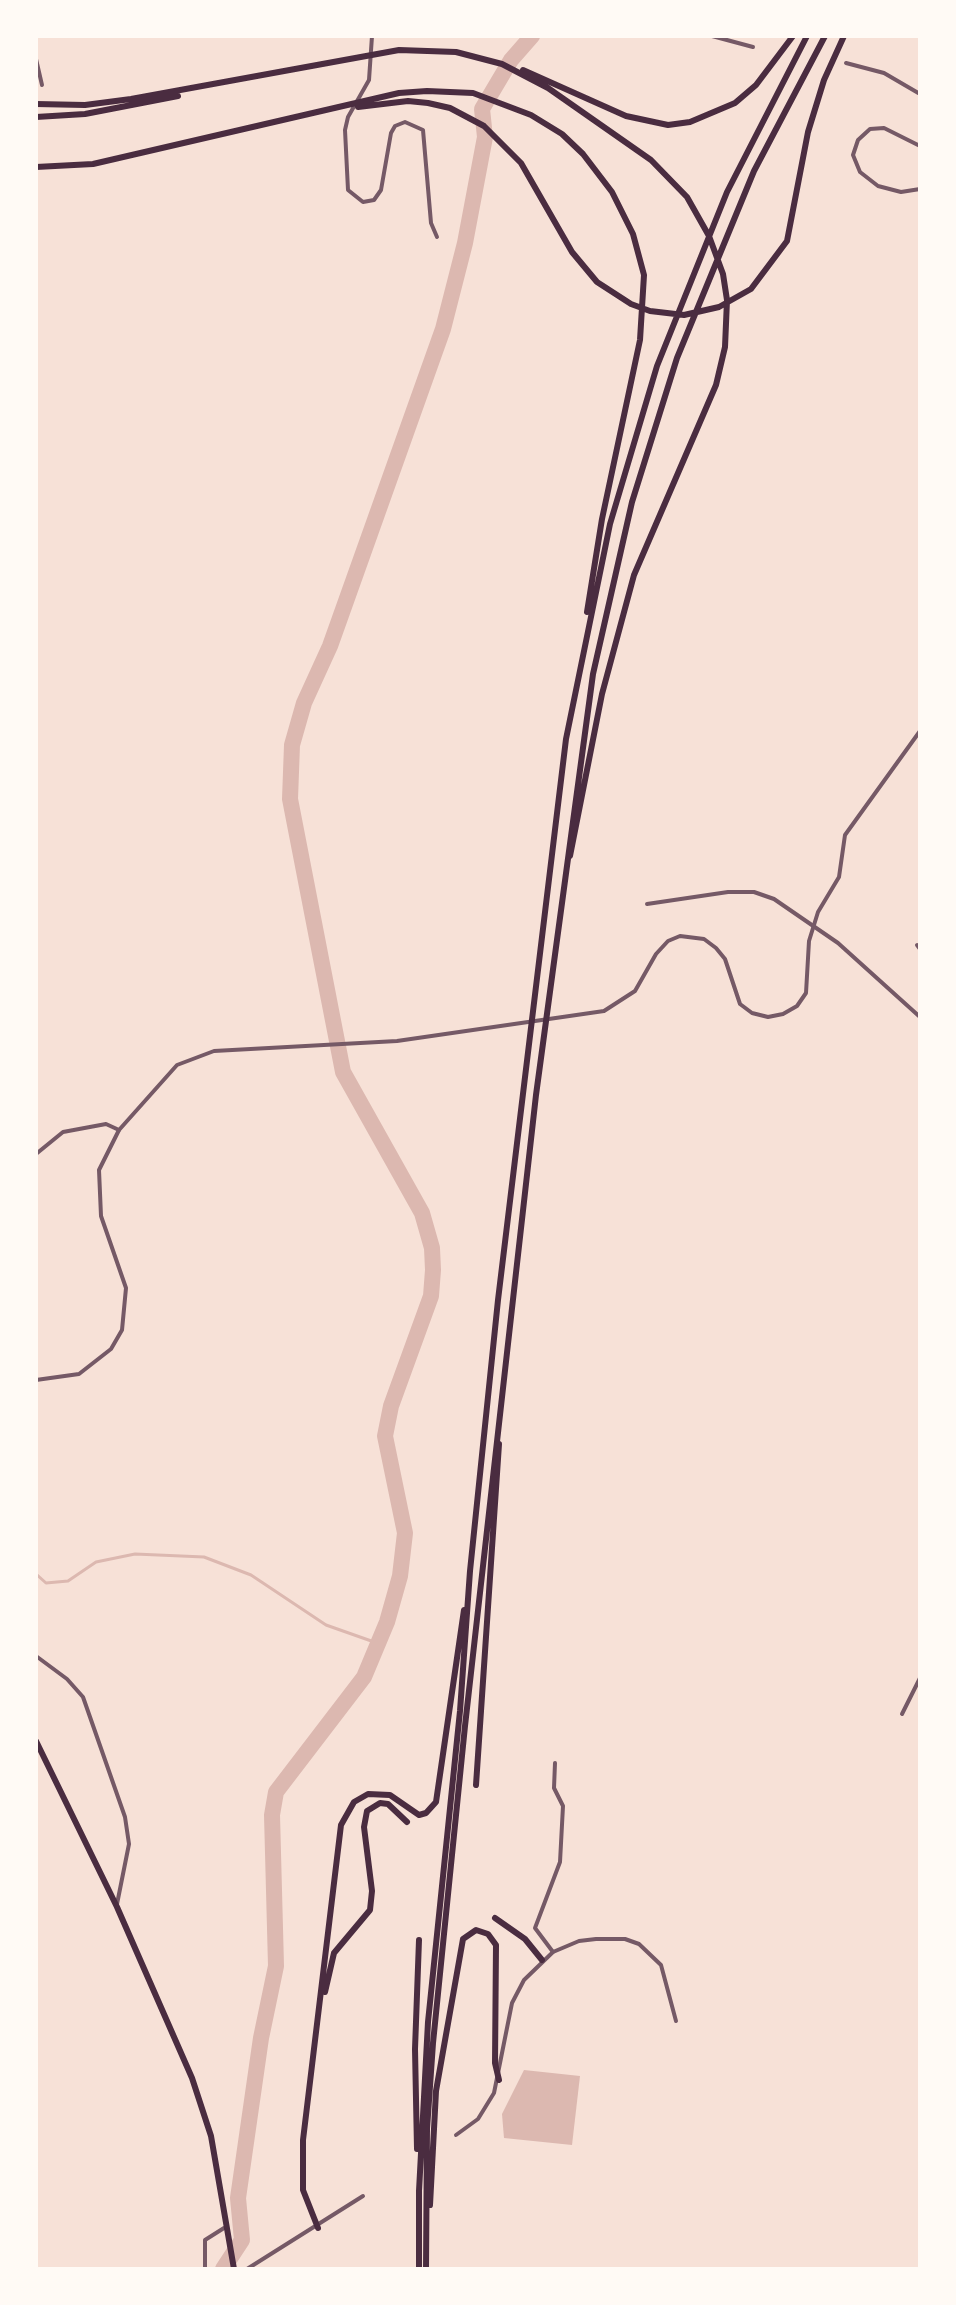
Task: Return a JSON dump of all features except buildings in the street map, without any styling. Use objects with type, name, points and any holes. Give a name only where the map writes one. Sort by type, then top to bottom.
[{"type":"main road","points":[[36,104],[69,106],[116,101],[362,56],[431,49],[479,56],[534,74],[605,108],[668,125],[714,115],[735,103],[756,85],[793,36]]},
{"type":"main road","points":[[581,656],[621,483],[657,366],[692,273],[753,135],[807,36]]},
{"type":"main road","points":[[426,2269],[427,2129],[433,2043],[501,1396],[585,719],[607,608],[639,474],[677,358],[704,286],[754,171],[825,36]]},
{"type":"main road","points":[[333,110],[408,101],[428,103],[450,108],[484,126],[521,163],[583,269],[612,294],[650,311],[684,315],[719,307],[738,298],[762,278],[787,241],[808,132],[824,80],[844,36]]},
{"type":"main road","points":[[502,64],[548,88],[651,160],[697,213],[714,247],[727,300],[720,370],[700,426],[634,575],[602,694],[561,902]]},
{"type":"main road","points":[[36,117],[58,118],[132,107],[263,76]]},
{"type":"main road","points":[[36,167],[93,164],[399,93],[473,93],[531,115],[562,134],[583,154],[626,218],[644,275],[640,340],[594,558],[566,739],[535,978],[470,1571],[436,1802],[426,1813],[419,1815],[396,1799],[375,1793],[361,1797],[348,1809],[339,1836],[322,2003],[303,2140],[303,2190],[318,2228]]},
{"type":"main road","points":[[476,1785],[501,1396]]},
{"type":"main road","points":[[419,2232],[428,2022],[460,1711],[470,1571]]},
{"type":"main road","points":[[36,1741],[117,1907],[203,2108],[234,2269]]},
{"type":"main road","points":[[322,2003],[334,1953],[370,1910],[372,1891],[364,1827],[367,1811],[380,1803],[388,1804],[407,1822]]},
{"type":"main road","points":[[495,1918],[525,1939],[542,1960]]},
{"type":"main road","points":[[426,2244],[436,2091],[463,1939],[476,1930],[488,1934],[496,1945],[495,2063],[499,2080]]},
{"type":"main road","points":[[419,1940],[415,2049],[419,2269]]},
{"type":"street","points":[[372,36],[369,80],[348,117],[345,130],[348,190],[363,202],[374,200],[381,190],[391,133],[395,126],[405,122],[423,130],[431,223],[437,237]]},
{"type":"street","points":[[712,36],[753,47]]},
{"type":"street","points":[[36,59],[42,85]]},
{"type":"street","points":[[846,63],[884,73],[920,94]]},
{"type":"street","points":[[920,146],[884,128],[870,129],[858,140],[853,155],[860,172],[878,186],[901,192],[920,189]]},
{"type":"street","points":[[36,1380],[79,1374],[111,1349],[122,1330],[126,1288],[101,1216],[97,1193],[99,1170],[119,1130],[177,1065],[214,1051],[397,1041],[604,1011],[624,1001],[645,980],[656,954],[668,941],[680,936],[704,939],[716,948],[725,959],[740,1004],[752,1013],[768,1017],[783,1014],[797,1006],[806,993],[809,941],[839,877],[842,846],[850,826],[920,731]]},
{"type":"street","points":[[647,904],[728,892],[754,892],[774,899],[814,926],[920,1017]]},
{"type":"street","points":[[36,1154],[63,1132],[106,1124],[119,1130]]},
{"type":"street","points":[[36,1656],[67,1679],[83,1697],[125,1817],[129,1844],[117,1907]]},
{"type":"street","points":[[902,1714],[920,1678]]},
{"type":"street","points":[[553,1952],[535,1928],[560,1862],[563,1806],[554,1788],[555,1763]]},
{"type":"street","points":[[456,2135],[478,2119],[499,2080],[512,2003],[524,1980],[553,1952],[579,1941],[596,1939],[625,1939],[639,1944],[653,1954],[667,1977],[676,2021]]},
{"type":"street","points":[[247,2269],[318,2228],[363,2196]]},
{"type":"street","points":[[205,2269],[205,2240],[224,2228]]},
{"type":"shaded area","points":[[524,2070],[580,2076],[572,2145],[504,2138],[502,2114]]},
{"type":"waterway","points":[[223,2269],[242,2240],[238,2198],[261,2038],[276,1966],[272,1815],[276,1792],[364,1677],[387,1622],[400,1576],[405,1533],[385,1436],[391,1406],[431,1296],[433,1270],[432,1248],[422,1213],[343,1072],[290,799],[292,745],[304,703],[330,646],[443,329],[465,243],[485,137],[482,109],[511,60],[532,36]]},
{"type":"waterway","points":[[36,1574],[46,1583],[68,1581],[96,1562],[135,1554],[204,1557],[251,1575],[326,1625],[377,1643]]}]
